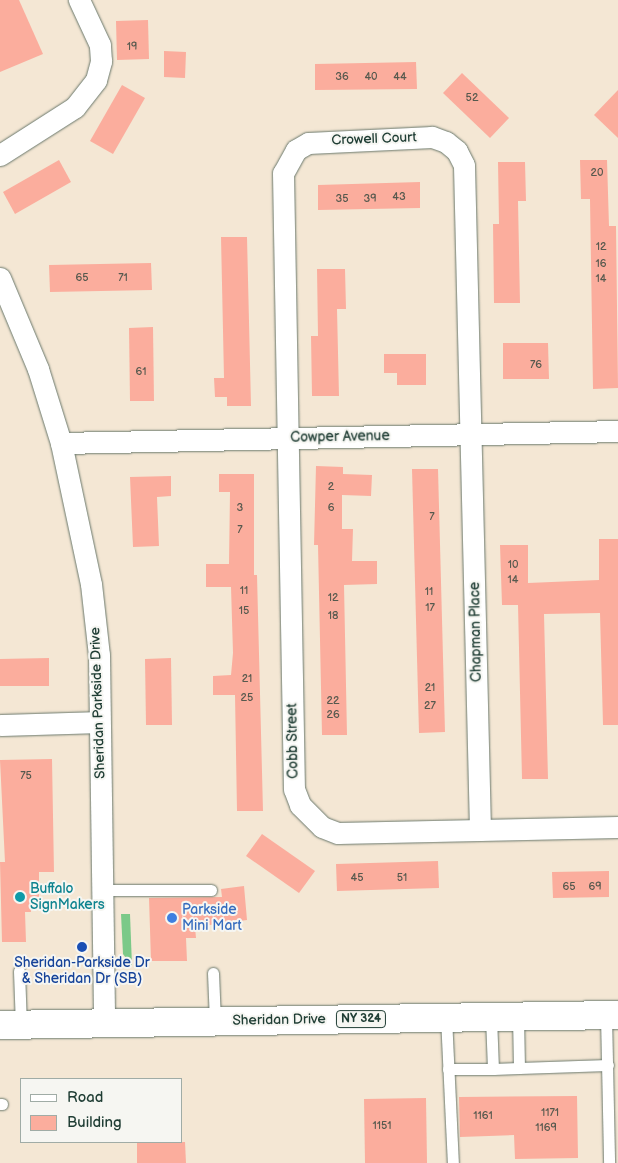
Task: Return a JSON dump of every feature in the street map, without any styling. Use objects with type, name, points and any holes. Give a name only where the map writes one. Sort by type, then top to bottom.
[{"type":"main road","name":"Sheridan Drive","points":[[10,1025],[612,1015]]},
{"type":"street","points":[[0,155],[75,106],[96,80],[101,61],[100,45],[79,0]]},
{"type":"street","name":"Crowell Court","points":[[289,438],[283,173],[287,161],[296,150],[308,143],[432,137],[446,142],[457,151],[466,172],[473,434]]},
{"type":"street","name":"Sheridan Parkside Drive","points":[[0,278],[5,300],[38,369],[61,444],[91,584],[99,655],[104,1023]]},
{"type":"street","name":"Cowper Avenue","points":[[61,444],[618,431]]},
{"type":"street","name":"Chapman Place","points":[[473,434],[480,830]]},
{"type":"street","name":"Cobb Street","points":[[289,438],[294,789],[300,805],[322,827],[338,832],[618,827]]},
{"type":"street","points":[[0,725],[99,722]]},
{"type":"lane","points":[[102,890],[211,890]]},
{"type":"lane","points":[[10,1025],[19,972]]},
{"type":"lane","points":[[214,972],[215,1021]]},
{"type":"lane","points":[[609,1163],[613,1091],[608,1065],[612,1015]]},
{"type":"lane","points":[[518,1016],[519,1068]]},
{"type":"lane","points":[[446,1017],[454,1163]]},
{"type":"lane","points":[[491,1017],[493,1069]]},
{"type":"lane","points":[[448,1069],[608,1065]]},
{"type":"green space","points":[[121,914],[130,914],[132,966],[123,954]]},
{"type":"building","points":[[0,0],[19,0],[43,54],[0,72]]},
{"type":"building","points":[[148,20],[149,59],[117,60],[116,21]]},
{"type":"building","points":[[164,51],[186,52],[185,78],[164,77]]},
{"type":"building","points":[[416,62],[417,89],[315,90],[315,64]]},
{"type":"building","points":[[462,73],[509,118],[490,138],[443,93]]},
{"type":"building","points":[[122,85],[145,98],[113,154],[90,141]]},
{"type":"building","points":[[618,90],[618,138],[594,115]]},
{"type":"building","points":[[59,160],[71,182],[15,214],[3,192]]},
{"type":"building","points":[[580,160],[607,160],[609,226],[616,226],[618,388],[593,389],[590,199],[581,199]]},
{"type":"building","points":[[498,162],[525,162],[526,201],[518,201],[520,303],[494,303],[493,224],[499,224]]},
{"type":"building","points":[[420,182],[420,208],[318,210],[318,185]]},
{"type":"building","points":[[221,237],[247,237],[251,406],[227,406],[227,397],[215,397],[214,378],[224,378]]},
{"type":"building","points":[[151,263],[152,290],[50,292],[49,265]]},
{"type":"building","points":[[317,269],[345,269],[346,309],[337,309],[339,396],[312,396],[311,336],[318,336]]},
{"type":"building","points":[[153,327],[154,401],[130,401],[129,328]]},
{"type":"building","points":[[503,343],[548,343],[549,379],[503,379]]},
{"type":"building","points":[[384,354],[426,354],[426,385],[397,385],[397,373],[384,373]]},
{"type":"building","points":[[316,466],[343,467],[343,474],[372,475],[371,496],[342,495],[342,529],[353,529],[352,561],[377,561],[377,584],[344,585],[347,735],[322,735],[318,545],[314,545]]},
{"type":"building","points":[[412,469],[438,469],[445,732],[419,733]]},
{"type":"building","points":[[219,474],[254,474],[254,575],[257,575],[263,811],[237,811],[235,695],[213,695],[213,676],[231,675],[233,653],[231,587],[206,587],[206,564],[229,564],[230,492],[219,492]]},
{"type":"building","points":[[171,476],[171,496],[157,497],[159,546],[133,547],[130,477]]},
{"type":"building","points":[[599,539],[618,539],[618,725],[603,725],[600,613],[544,614],[548,779],[522,779],[518,605],[502,605],[500,545],[528,545],[528,583],[599,580]]},
{"type":"building","points":[[49,658],[49,686],[0,686],[0,659]]},
{"type":"building","points":[[171,658],[172,725],[146,725],[145,659]]},
{"type":"building","points":[[52,759],[54,872],[39,872],[39,903],[30,903],[31,912],[25,912],[26,942],[2,942],[0,862],[5,862],[0,760]]},
{"type":"building","points":[[262,834],[315,871],[299,893],[246,856]]},
{"type":"building","points":[[438,861],[439,888],[337,891],[336,864]]},
{"type":"building","points":[[609,871],[609,897],[553,898],[552,872]]},
{"type":"building","name":"Parkside Mini Mart","points":[[244,886],[247,920],[195,927],[196,938],[186,938],[187,961],[151,961],[149,898],[222,897],[221,889]]},
{"type":"building","points":[[577,1096],[578,1158],[515,1159],[514,1135],[460,1137],[459,1097]]},
{"type":"building","points":[[426,1098],[427,1163],[365,1163],[364,1099]]},
{"type":"building","points":[[185,1142],[186,1163],[137,1163],[137,1143]]},
{"type":"place","name":"Buffalo SignMakers","points":[[20,897]]},
{"type":"place","name":"Parkside Mini Mart","points":[[172,918]]},
{"type":"place","name":"Sheridan-Parkside Dr & Sheridan Dr (SB)","points":[[82,947]]}]
